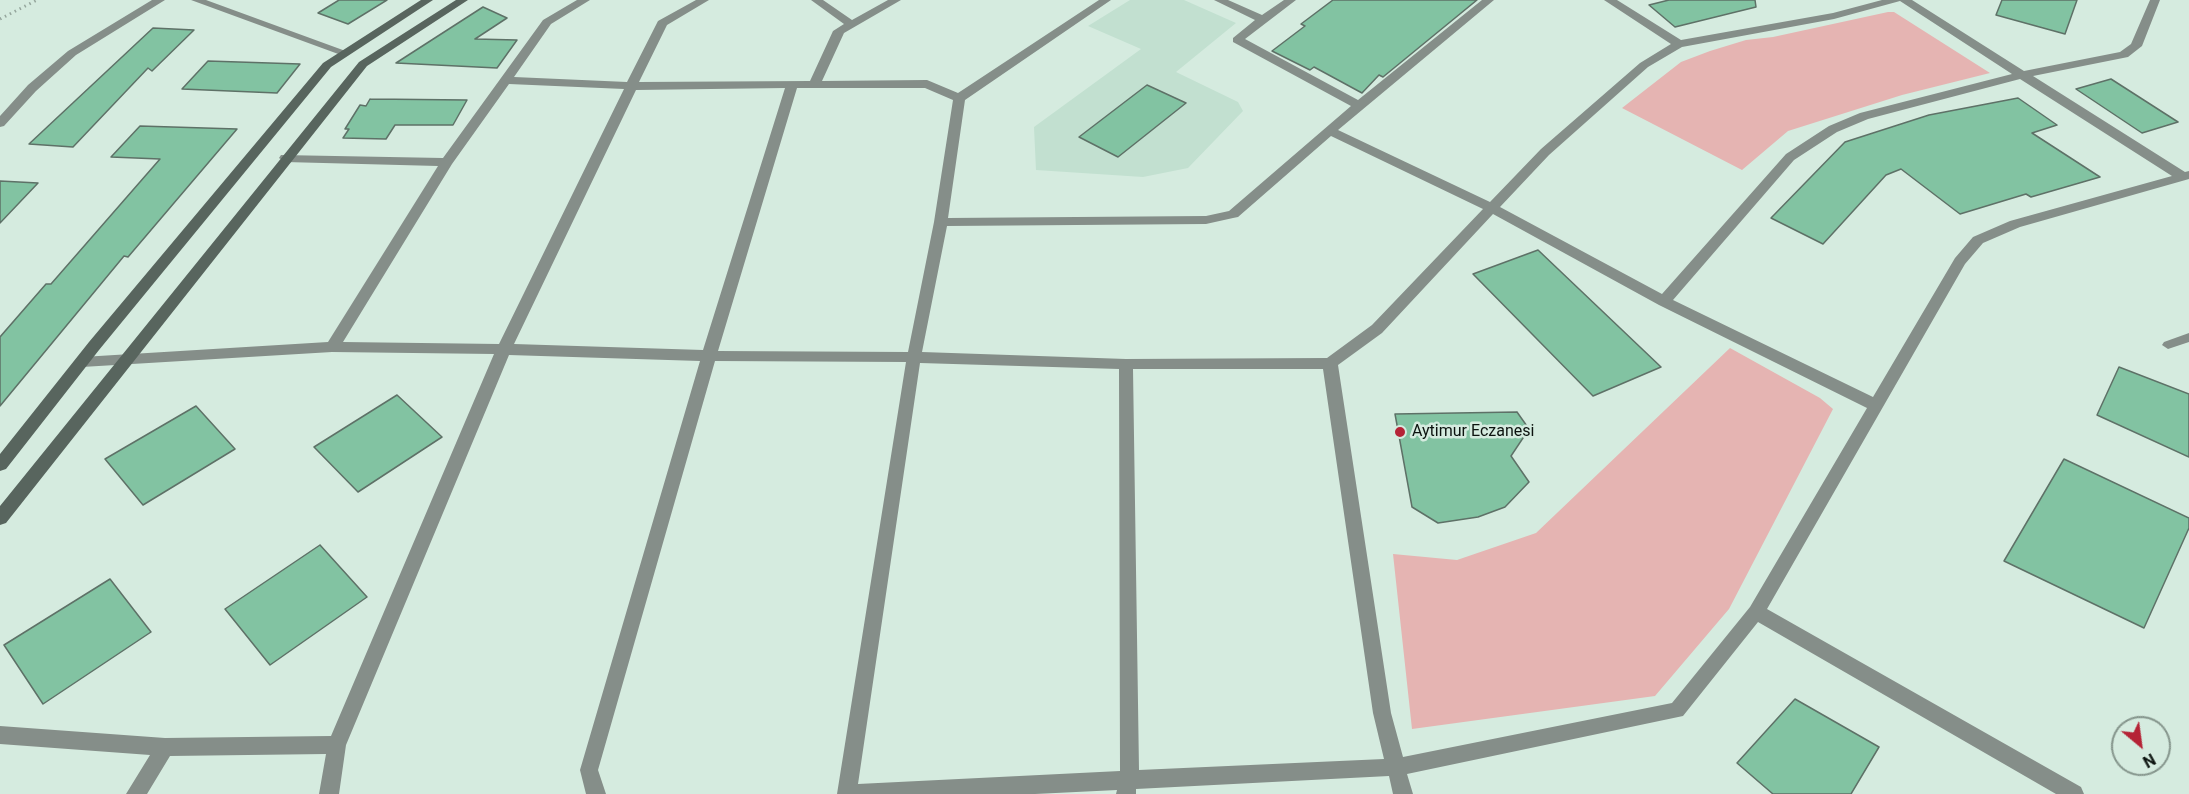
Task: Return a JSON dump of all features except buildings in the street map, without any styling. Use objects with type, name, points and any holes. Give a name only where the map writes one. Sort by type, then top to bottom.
[{"type":"main road","points":[[0,465],[327,65],[428,0]]},
{"type":"main road","points":[[0,518],[285,158],[363,64],[463,0]]},
{"type":"street","points":[[0,123],[32,88],[72,53],[160,0]]},
{"type":"street","points":[[196,0],[345,53]]},
{"type":"street","points":[[332,347],[447,162],[547,22],[585,0]]},
{"type":"street","points":[[329,794],[337,746],[504,349],[662,23],[704,0]]},
{"type":"street","points":[[816,0],[851,24]]},
{"type":"street","points":[[814,85],[839,31],[896,0]]},
{"type":"street","points":[[1106,0],[958,98],[941,222],[915,357],[847,794],[1127,787],[1396,767],[1677,710],[1756,612],[1960,261],[1978,240],[2015,224],[2186,176]]},
{"type":"street","points":[[1219,0],[1263,19]]},
{"type":"street","points":[[1291,0],[1237,40],[1359,105]]},
{"type":"street","points":[[941,222],[1206,220],[1233,214],[1329,130],[1489,0]]},
{"type":"street","points":[[1609,0],[1679,44]]},
{"type":"street","points":[[82,362],[332,347],[504,349],[709,356],[915,357],[1126,364],[1330,363],[1377,329],[1561,137],[1644,65],[1679,44],[1834,16],[1894,0]]},
{"type":"street","points":[[1904,0],[2186,176]]},
{"type":"street","points":[[1664,301],[1790,157],[1833,129],[1864,116],[2021,75],[2124,55],[2136,46],[2155,0]]},
{"type":"street","points":[[506,80],[631,86],[927,84],[958,98]]},
{"type":"street","points":[[596,794],[589,770],[709,356],[792,85]]},
{"type":"street","points":[[1329,130],[1492,208],[1664,301],[1875,405]]},
{"type":"street","points":[[285,158],[447,162]]},
{"type":"street","points":[[1330,363],[1382,713],[1403,794]]},
{"type":"street","points":[[1126,364],[1130,756],[1127,787]]},
{"type":"street","points":[[1756,612],[2074,794]]},
{"type":"street","points":[[0,735],[165,747],[337,746]]},
{"type":"street","points":[[136,794],[165,747]]},
{"type":"lane","points":[[2168,345],[2189,337]]},
{"type":"path","points":[[0,19],[37,0]]},
{"type":"shaded area","points":[[1130,0],[1184,0],[1236,23],[1176,72],[1238,102],[1243,111],[1188,168],[1143,177],[1036,170],[1034,127],[1141,49],[1088,26]]},
{"type":"shaded area","points":[[1894,12],[1990,73],[1902,95],[1788,131],[1742,170],[1622,108],[1681,62],[1710,51],[1746,40],[1773,37]]},
{"type":"shaded area","points":[[1730,348],[1820,398],[1833,409],[1729,609],[1655,696],[1412,729],[1393,554],[1457,560],[1536,533]]},
{"type":"place","name":"Aytimur Eczanesi","points":[[1400,432]]}]
